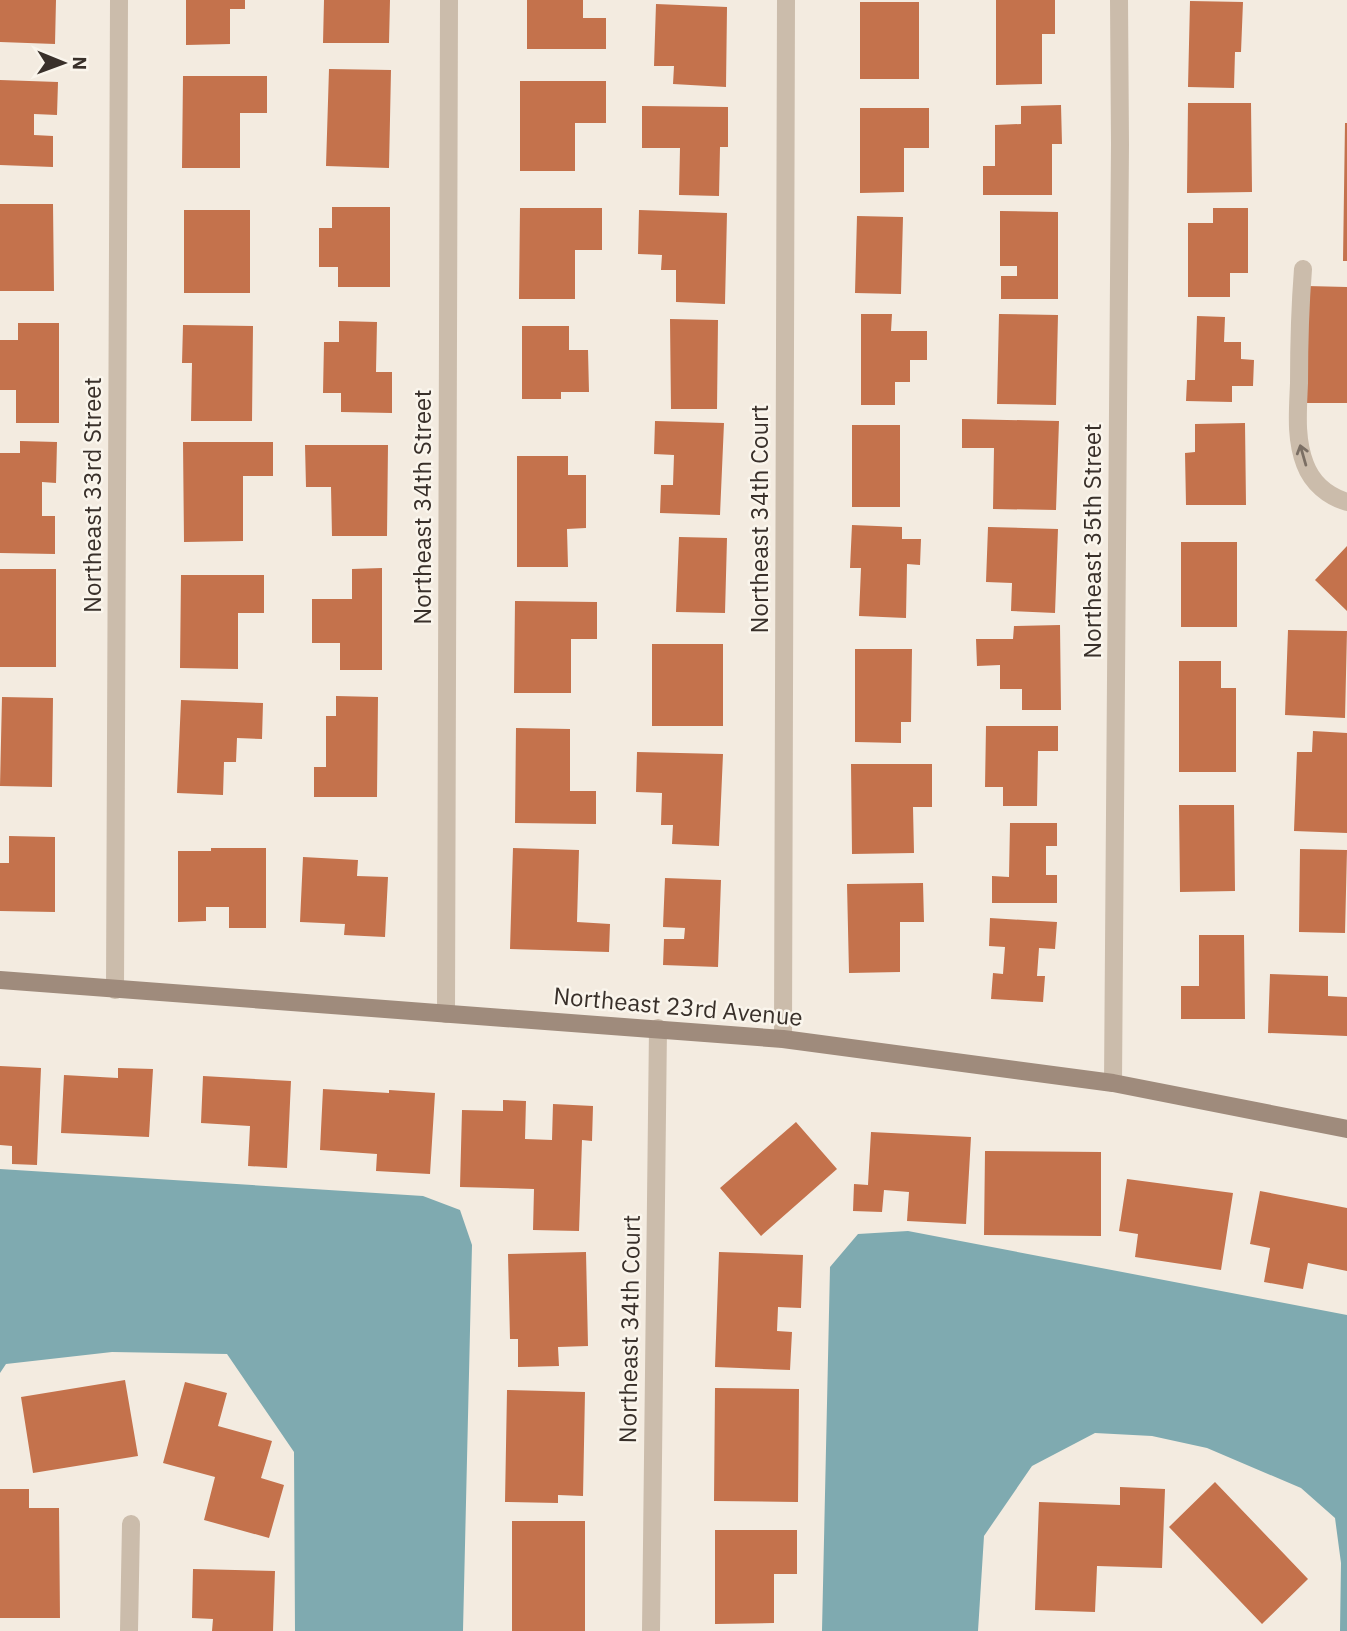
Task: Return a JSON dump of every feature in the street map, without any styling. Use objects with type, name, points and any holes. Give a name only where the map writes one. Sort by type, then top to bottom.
[{"type":"street","name":"Northeast 33rd Street","points":[[115,990],[119,0]]},
{"type":"street","name":"Northeast 34th Street","points":[[446,1014],[449,0]]},
{"type":"street","name":"Northeast 34th Court","points":[[783,1039],[786,0]]},
{"type":"street","name":"Northeast 35th Street","points":[[1113,1083],[1121,144],[1119,0]]},
{"type":"street","points":[[1303,269],[1298,436],[1305,463],[1315,482],[1331,495],[1347,502]]},
{"type":"street","name":"Northeast 23rd Avenue","points":[[0,980],[783,1039],[1113,1083],[1347,1129]]},
{"type":"street","name":"Northeast 34th Court","points":[[651,1631],[658,1028]]},
{"type":"street","points":[[129,1631],[131,1524]]},
{"type":"water","points":[[0,1169],[423,1196],[460,1210],[472,1245],[463,1631],[295,1631],[294,1452],[227,1354],[112,1352],[6,1364],[0,1373]]},
{"type":"water","points":[[908,1231],[1347,1315],[1347,1631],[1340,1631],[1341,1563],[1335,1518],[1301,1488],[1207,1448],[1152,1436],[1095,1433],[1032,1466],[984,1536],[978,1631],[822,1631],[830,1267],[858,1234]]},
{"type":"building","points":[[0,0],[56,0],[55,44],[0,42]]},
{"type":"building","points":[[186,0],[245,0],[245,9],[230,9],[230,44],[186,45]]},
{"type":"building","points":[[324,0],[390,0],[389,43],[323,43]]},
{"type":"building","points":[[527,0],[583,0],[583,18],[606,18],[606,49],[527,49]]},
{"type":"building","points":[[996,0],[1055,0],[1055,34],[1042,34],[1042,84],[996,85]]},
{"type":"building","points":[[1190,1],[1243,2],[1241,52],[1235,52],[1234,88],[1188,87]]},
{"type":"building","points":[[860,2],[919,2],[919,79],[860,79]]},
{"type":"building","points":[[656,4],[727,7],[726,87],[673,84],[674,66],[654,66]]},
{"type":"building","points":[[329,69],[391,70],[389,168],[326,166]]},
{"type":"building","points":[[183,76],[267,76],[267,113],[240,113],[240,168],[182,168]]},
{"type":"building","points":[[0,80],[58,82],[57,115],[34,114],[34,135],[53,136],[53,167],[0,165]]},
{"type":"building","points":[[520,81],[606,81],[606,123],[575,123],[575,171],[520,171]]},
{"type":"building","points":[[1188,103],[1251,103],[1252,192],[1187,193]]},
{"type":"building","points":[[1061,105],[1062,144],[1052,144],[1052,195],[983,195],[983,166],[995,166],[995,125],[1021,124],[1021,106]]},
{"type":"building","points":[[642,106],[728,107],[728,147],[720,147],[719,196],[679,195],[680,148],[642,148]]},
{"type":"building","points":[[860,108],[929,108],[929,148],[904,148],[904,192],[860,193]]},
{"type":"building","points":[[1345,123],[1347,261],[1343,261]]},
{"type":"building","points":[[0,204],[53,204],[54,291],[0,291]]},
{"type":"building","points":[[332,207],[390,207],[390,287],[338,287],[338,267],[319,267],[319,228],[332,228]]},
{"type":"building","points":[[520,208],[602,208],[602,250],[575,250],[575,299],[519,299]]},
{"type":"building","points":[[1213,208],[1248,208],[1248,273],[1230,273],[1230,297],[1188,297],[1188,223],[1213,223]]},
{"type":"building","points":[[184,210],[250,210],[250,293],[184,293]]},
{"type":"building","points":[[639,210],[727,213],[725,304],[676,302],[676,270],[661,270],[662,255],[638,254]]},
{"type":"building","points":[[1000,211],[1058,212],[1058,299],[1001,299],[1001,276],[1017,276],[1017,266],[1000,266]]},
{"type":"building","points":[[857,216],[903,217],[901,294],[855,293]]},
{"type":"building","points":[[1307,286],[1347,287],[1347,403],[1306,403]]},
{"type":"building","points":[[861,314],[892,314],[891,331],[927,331],[927,360],[910,360],[910,382],[895,382],[895,405],[861,405]]},
{"type":"building","points":[[999,314],[1058,315],[1056,405],[997,404]]},
{"type":"building","points":[[1197,316],[1225,317],[1224,342],[1241,342],[1241,359],[1254,360],[1253,386],[1232,386],[1232,402],[1186,401],[1187,380],[1195,380]]},
{"type":"building","points":[[670,319],[718,320],[717,409],[671,409]]},
{"type":"building","points":[[339,321],[377,322],[376,372],[392,372],[392,413],[341,412],[341,393],[323,393],[324,342],[339,342]]},
{"type":"building","points":[[18,323],[59,323],[59,423],[16,423],[16,390],[0,390],[0,340],[18,340]]},
{"type":"building","points":[[183,325],[253,326],[252,421],[191,421],[192,363],[182,363]]},
{"type":"building","points":[[522,326],[569,326],[569,350],[588,350],[589,392],[561,392],[561,399],[522,399]]},
{"type":"building","points":[[962,419],[1059,421],[1056,510],[993,509],[994,448],[962,448]]},
{"type":"building","points":[[655,421],[724,423],[720,515],[660,513],[661,485],[673,485],[674,455],[654,454]]},
{"type":"building","points":[[1245,423],[1246,505],[1186,505],[1185,453],[1195,452],[1195,424]]},
{"type":"building","points":[[852,425],[900,425],[900,507],[852,507]]},
{"type":"building","points":[[20,441],[57,442],[56,483],[42,482],[42,516],[55,516],[55,554],[0,553],[0,453],[20,453]]},
{"type":"building","points":[[183,442],[273,442],[273,476],[243,476],[243,541],[184,542]]},
{"type":"building","points":[[305,445],[388,445],[387,536],[332,536],[331,487],[306,487]]},
{"type":"building","points":[[517,456],[568,456],[568,475],[586,475],[586,528],[567,529],[568,567],[517,567]]},
{"type":"building","points":[[852,525],[902,527],[902,539],[921,539],[920,565],[907,564],[906,618],[859,616],[861,568],[850,568]]},
{"type":"building","points":[[988,527],[1058,529],[1055,613],[1011,611],[1012,583],[986,582]]},
{"type":"building","points":[[679,537],[727,538],[725,613],[676,612]]},
{"type":"building","points":[[1181,542],[1237,542],[1237,627],[1181,627]]},
{"type":"building","points":[[1347,546],[1347,611],[1315,580]]},
{"type":"building","points":[[382,568],[382,670],[340,670],[340,643],[312,643],[312,599],[352,599],[352,569]]},
{"type":"building","points":[[0,569],[56,569],[56,667],[0,667]]},
{"type":"building","points":[[181,575],[264,575],[264,613],[238,613],[238,669],[180,668]]},
{"type":"building","points":[[515,601],[597,602],[597,639],[571,639],[571,693],[514,693]]},
{"type":"building","points":[[1060,625],[1061,710],[1022,710],[1022,689],[1000,689],[1000,665],[977,666],[976,639],[1013,639],[1014,626]]},
{"type":"building","points":[[1288,630],[1347,631],[1345,718],[1285,715]]},
{"type":"building","points":[[652,644],[723,644],[723,726],[652,726]]},
{"type":"building","points":[[855,649],[912,649],[911,722],[901,722],[901,743],[855,742]]},
{"type":"building","points":[[1179,661],[1221,661],[1221,688],[1236,688],[1236,772],[1179,772]]},
{"type":"building","points":[[336,696],[378,697],[377,797],[314,797],[314,767],[326,767],[326,716],[336,716]]},
{"type":"building","points":[[2,697],[53,698],[52,787],[0,786]]},
{"type":"building","points":[[181,700],[263,703],[262,739],[237,738],[236,762],[224,762],[223,795],[177,793]]},
{"type":"building","points":[[986,726],[1058,726],[1058,751],[1038,751],[1037,806],[1003,806],[1003,787],[985,787]]},
{"type":"building","points":[[516,728],[570,729],[570,791],[596,791],[596,824],[515,823]]},
{"type":"building","points":[[1313,731],[1347,733],[1347,833],[1294,831],[1297,752],[1312,752]]},
{"type":"building","points":[[637,752],[723,754],[719,846],[672,844],[673,825],[661,825],[662,793],[636,792]]},
{"type":"building","points":[[851,764],[932,764],[932,807],[913,807],[914,853],[852,854]]},
{"type":"building","points":[[1179,805],[1234,805],[1235,891],[1180,892]]},
{"type":"building","points":[[1010,823],[1057,823],[1057,846],[1046,846],[1046,875],[1057,875],[1057,903],[992,903],[992,876],[1009,877]]},
{"type":"building","points":[[9,836],[55,837],[55,912],[0,911],[0,863],[9,863]]},
{"type":"building","points":[[211,848],[266,848],[266,928],[229,928],[229,907],[206,907],[206,921],[178,922],[178,851],[211,851]]},
{"type":"building","points":[[513,848],[579,850],[577,922],[610,924],[609,952],[510,949]]},
{"type":"building","points":[[1300,849],[1347,850],[1345,933],[1299,932]]},
{"type":"building","points":[[303,857],[358,860],[357,876],[388,877],[385,937],[344,935],[345,924],[300,922]]},
{"type":"building","points":[[665,878],[721,880],[718,967],[663,965],[664,939],[684,939],[685,928],[663,927]]},
{"type":"building","points":[[923,883],[924,922],[900,922],[900,972],[849,973],[847,884]]},
{"type":"building","points":[[990,918],[1057,922],[1055,949],[1039,948],[1037,976],[1045,976],[1043,1002],[991,999],[993,973],[1003,974],[1005,947],[989,946]]},
{"type":"building","points":[[1199,935],[1244,935],[1245,1019],[1181,1019],[1181,986],[1199,986]]},
{"type":"building","points":[[1270,974],[1328,976],[1328,996],[1347,997],[1347,1036],[1268,1033]]},
{"type":"building","points":[[0,1066],[41,1068],[37,1165],[12,1164],[12,1146],[0,1145]]},
{"type":"building","points":[[118,1068],[153,1069],[149,1137],[61,1133],[64,1075],[118,1078]]},
{"type":"building","points":[[203,1076],[291,1081],[287,1168],[248,1166],[250,1126],[201,1123]]},
{"type":"building","points":[[323,1089],[435,1093],[430,1174],[376,1171],[377,1154],[320,1150]]},
{"type":"building","points":[[503,1100],[526,1101],[525,1139],[552,1140],[553,1104],[593,1106],[592,1141],[582,1140],[579,1231],[533,1230],[534,1189],[460,1187],[462,1110],[503,1111]]},
{"type":"building","points":[[796,1122],[837,1169],[761,1236],[720,1188]]},
{"type":"building","points":[[871,1132],[971,1137],[966,1224],[907,1221],[909,1192],[884,1190],[882,1212],[853,1211],[854,1184],[868,1185]]},
{"type":"building","points":[[985,1151],[1101,1152],[1101,1236],[984,1235]]},
{"type":"building","points":[[1127,1179],[1233,1193],[1221,1270],[1135,1257],[1138,1234],[1119,1231]]},
{"type":"building","points":[[1260,1191],[1347,1208],[1347,1271],[1308,1263],[1303,1289],[1264,1282],[1270,1248],[1250,1244]]},
{"type":"building","points":[[586,1252],[588,1346],[558,1347],[559,1366],[518,1367],[518,1339],[510,1339],[508,1254]]},
{"type":"building","points":[[719,1252],[803,1255],[801,1308],[778,1307],[777,1331],[792,1332],[790,1370],[715,1367]]},
{"type":"building","points":[[125,1380],[138,1456],[33,1473],[21,1397]]},
{"type":"building","points":[[185,1382],[227,1393],[218,1426],[272,1441],[261,1478],[284,1485],[269,1538],[204,1520],[215,1477],[163,1463]]},
{"type":"building","points":[[715,1388],[799,1389],[798,1502],[714,1501]]},
{"type":"building","points":[[507,1390],[585,1392],[583,1496],[558,1495],[558,1503],[505,1502]]},
{"type":"building","points":[[1215,1482],[1308,1579],[1262,1624],[1169,1527]]},
{"type":"building","points":[[1120,1487],[1165,1489],[1162,1568],[1097,1566],[1095,1612],[1035,1610],[1039,1502],[1120,1505]]},
{"type":"building","points":[[0,1489],[29,1489],[29,1508],[59,1508],[60,1618],[0,1618]]},
{"type":"building","points":[[512,1521],[585,1521],[585,1631],[512,1631]]},
{"type":"building","points":[[715,1530],[797,1530],[797,1574],[774,1574],[774,1623],[715,1624]]},
{"type":"building","points":[[193,1569],[275,1571],[273,1631],[212,1631],[213,1619],[192,1618]]}]
